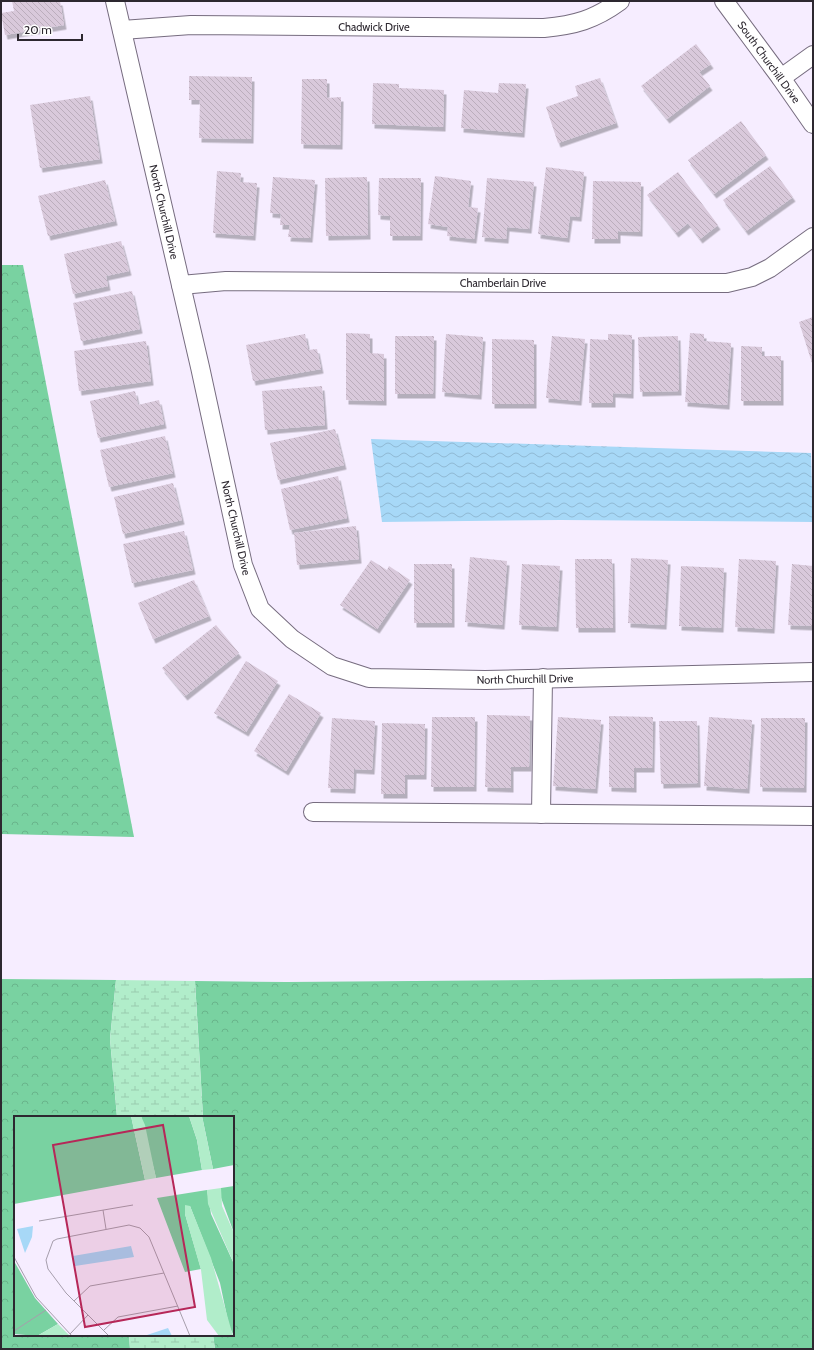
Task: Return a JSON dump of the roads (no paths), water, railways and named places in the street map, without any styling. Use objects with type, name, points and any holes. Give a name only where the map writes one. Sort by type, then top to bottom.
[{"type":"street","name":"North Churchill Drive","points":[[115,1],[202,374],[242,565],[260,609],[292,639],[332,666],[368,678],[485,680],[813,672]]},
{"type":"street","name":"Chadwick Drive","points":[[122,30],[191,25],[544,28],[567,26],[589,20],[620,1]]},
{"type":"street","name":"South Churchill Drive","points":[[724,1],[813,124]]},
{"type":"street","points":[[781,78],[813,55]]},
{"type":"street","name":"Chamberlain Drive","points":[[181,285],[226,281],[541,283],[727,282],[752,277],[770,268],[813,237]]},
{"type":"street","points":[[541,814],[543,678]]},
{"type":"street","points":[[313,812],[813,816]]},
{"type":"water","points":[[371,439],[811,453],[813,522],[560,520],[382,522]]}]
